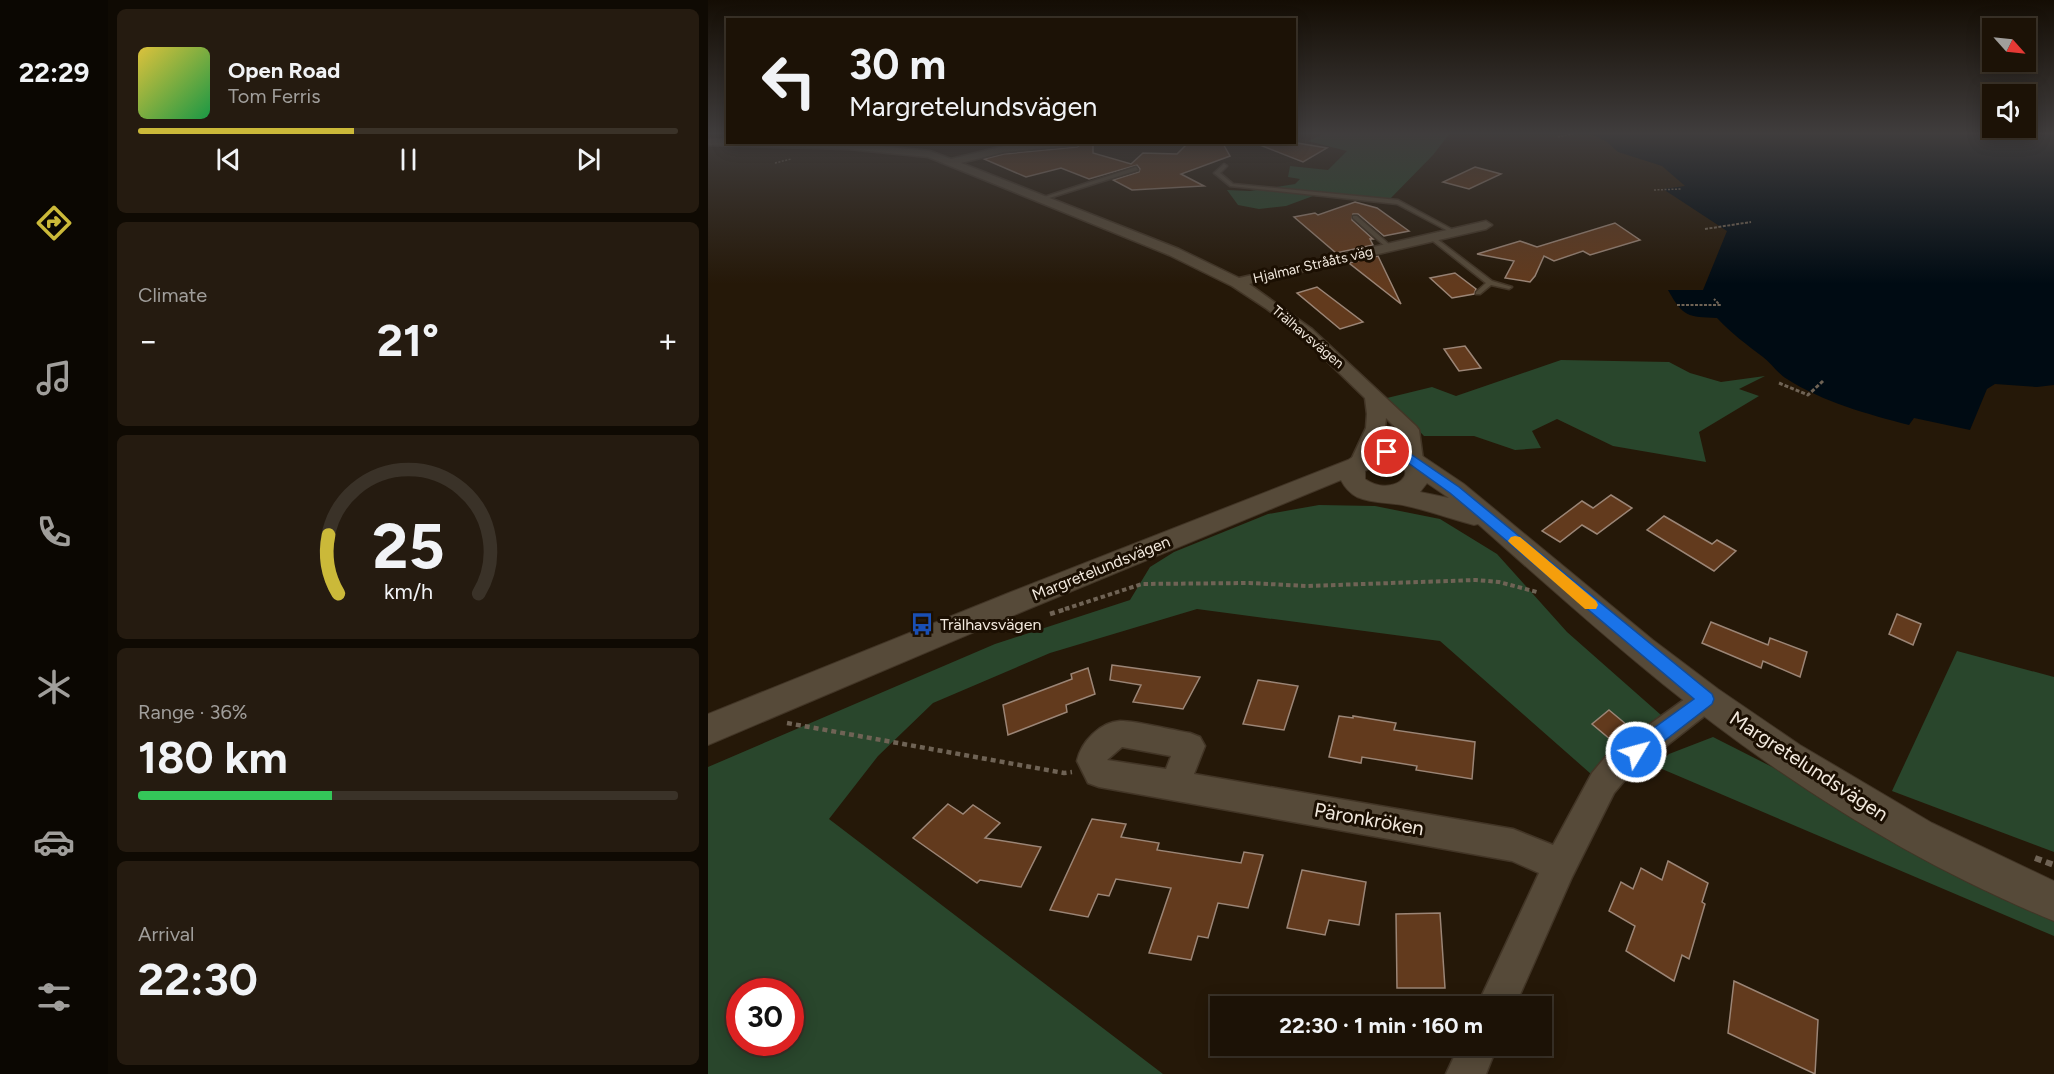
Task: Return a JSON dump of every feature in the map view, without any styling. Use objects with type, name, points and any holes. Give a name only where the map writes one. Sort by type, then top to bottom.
[{"type":"street","name":"Trälhavsvägen","points":[[1002,183],[1174,252],[1237,283],[1306,332],[1409,430],[1416,464]]},
{"type":"street","name":"Hjalmar Strååts väg","points":[[1237,283],[1486,225]]},
{"type":"street","points":[[1358,463],[1375,454],[1387,452],[1398,454],[1416,464],[1420,479],[1406,492],[1383,494],[1355,483],[1353,474],[1358,463],[1377,431],[1378,413],[1373,394]]},
{"type":"street","name":"Margretelundsvägen","points":[[708,730],[1358,463]]},
{"type":"street","name":"Margretelundsvägen","points":[[1416,464],[1455,490],[1706,699],[1813,772],[1918,836],[2054,901]]},
{"type":"street","name":"Margretelundsvägen","points":[[1261,504],[1338,490],[1383,494],[1443,505],[1502,530]]},
{"type":"street","points":[[1501,996],[1560,865],[1594,798],[1618,765],[1706,699]]},
{"type":"street","points":[[1094,768],[1092,759],[1094,751],[1119,734],[1190,746],[1175,785]]},
{"type":"street","name":"Päronkröken","points":[[1094,768],[1099,773],[1513,844],[1560,865]]},
{"type":"street","points":[[1466,1074],[1474,1056]]},
{"type":"lane","points":[[1041,199],[1091,183]]},
{"type":"lane","points":[[1231,183],[1398,202],[1454,232]]},
{"type":"lane","name":"Hjalmar Strååts väg","points":[[1355,217],[1389,247]]},
{"type":"lane","points":[[1431,237],[1490,283],[1509,287]]},
{"type":"lane","points":[[1478,294],[1490,283]]},
{"type":"path","points":[[1654,190],[1681,189]]},
{"type":"path","points":[[1705,229],[1751,222]]},
{"type":"path","points":[[1677,306],[1720,305],[1714,299]]},
{"type":"path","points":[[1779,383],[1808,395],[1823,381]]},
{"type":"path","points":[[1046,615],[1142,584],[1249,583],[1307,586],[1476,580],[1499,582],[1540,593]]},
{"type":"path","points":[[782,722],[1064,773],[1094,768]]},
{"type":"green space","points":[[1405,183],[1388,201],[1313,196],[1286,206],[1259,209],[1238,205],[1227,190],[1250,191],[1295,184]]},
{"type":"green space","points":[[1561,360],[1669,362],[1690,373],[1721,382],[1765,376],[1739,389],[1759,396],[1699,432],[1706,462],[1613,446],[1557,419],[1532,431],[1541,448],[1515,450],[1474,436],[1424,436],[1387,398],[1432,387],[1456,396]]},
{"type":"green space","points":[[1319,505],[1375,506],[1440,519],[1497,554],[1567,632],[1661,715],[1591,774],[1440,641],[1197,609],[1050,653],[933,703],[878,756],[829,819],[1163,1074],[708,1074],[708,767],[995,644],[1130,600],[1150,567],[1174,552],[1268,514]]},
{"type":"green space","points":[[1957,651],[2054,677],[2054,852],[1892,791]]},
{"type":"green space","points":[[1713,737],[1792,777],[2054,920],[2054,936],[1655,766],[1669,754]]},
{"type":"shaded area","points":[[1682,183],[2054,183],[2054,385],[2037,387],[1995,384],[1987,389],[1970,430],[1914,418],[1909,425],[1846,406],[1801,387],[1787,379],[1717,318],[1693,316],[1678,306],[1668,290],[1703,290],[1727,231],[1663,189],[1685,186]]},
{"type":"building","points":[[1119,183],[1198,183],[1204,186],[1132,190]]},
{"type":"building","points":[[1447,183],[1482,183],[1469,189]]},
{"type":"building","points":[[1355,202],[1377,208],[1409,231],[1384,236],[1358,214],[1353,214],[1352,220],[1373,239],[1370,239],[1373,245],[1336,253],[1294,217],[1315,213],[1318,215]]},
{"type":"building","points":[[1615,223],[1640,240],[1590,255],[1583,251],[1554,261],[1544,256],[1530,282],[1505,278],[1514,261],[1477,254],[1520,241],[1537,247]]},
{"type":"building","points":[[1378,256],[1401,304],[1349,263]]},
{"type":"building","points":[[1455,273],[1476,289],[1474,294],[1452,298],[1430,278]]},
{"type":"building","points":[[1317,287],[1363,322],[1340,329],[1297,293]]},
{"type":"building","points":[[1465,346],[1481,368],[1459,371],[1444,349]]},
{"type":"building","points":[[1611,495],[1632,508],[1597,534],[1582,525],[1560,542],[1542,531],[1582,501],[1593,508]]},
{"type":"building","points":[[1664,516],[1712,544],[1717,540],[1736,551],[1714,571],[1647,530]]},
{"type":"building","points":[[1897,614],[1921,624],[1913,645],[1889,634]]},
{"type":"building","points":[[1711,622],[1768,645],[1770,638],[1807,652],[1800,677],[1763,661],[1761,668],[1702,643]]},
{"type":"building","points":[[1112,665],[1200,677],[1183,709],[1133,702],[1141,685],[1110,680]]},
{"type":"building","points":[[1088,668],[1095,694],[1066,705],[1067,712],[1008,735],[1003,705],[1072,679],[1071,674]]},
{"type":"building","points":[[1258,680],[1298,686],[1284,730],[1243,724]]},
{"type":"building","points":[[1609,710],[1633,730],[1617,745],[1592,724]]},
{"type":"building","points":[[1339,716],[1396,723],[1394,730],[1475,742],[1472,779],[1416,770],[1417,766],[1362,757],[1361,763],[1329,757]]},
{"type":"building","points":[[948,804],[963,814],[973,805],[1000,823],[985,838],[1041,847],[1021,887],[980,880],[977,883],[913,838]]},
{"type":"building","points":[[1092,819],[1126,824],[1121,837],[1159,843],[1157,850],[1241,863],[1244,852],[1263,855],[1248,908],[1218,903],[1208,938],[1198,936],[1191,960],[1149,953],[1171,888],[1116,879],[1109,896],[1098,894],[1088,917],[1050,910]]},
{"type":"building","points":[[1668,861],[1708,883],[1702,902],[1705,904],[1689,959],[1682,955],[1674,981],[1626,951],[1635,926],[1609,911],[1621,882],[1633,889],[1641,868],[1662,880]]},
{"type":"building","points":[[1302,870],[1366,882],[1359,925],[1329,920],[1325,935],[1287,928]]},
{"type":"building","points":[[1440,913],[1445,988],[1397,988],[1396,914]]},
{"type":"building","points":[[1734,981],[1818,1020],[1815,1074],[1728,1033]]},
{"type":"slow traffic","points":[[1515,541],[1591,605]]},
{"type":"place","name":"Trälhavsvägen","points":[[922,624]]},
{"type":"route","points":[[1387,452],[1408,457],[1419,467],[1455,490],[1627,636],[1706,699],[1636,752]]}]
